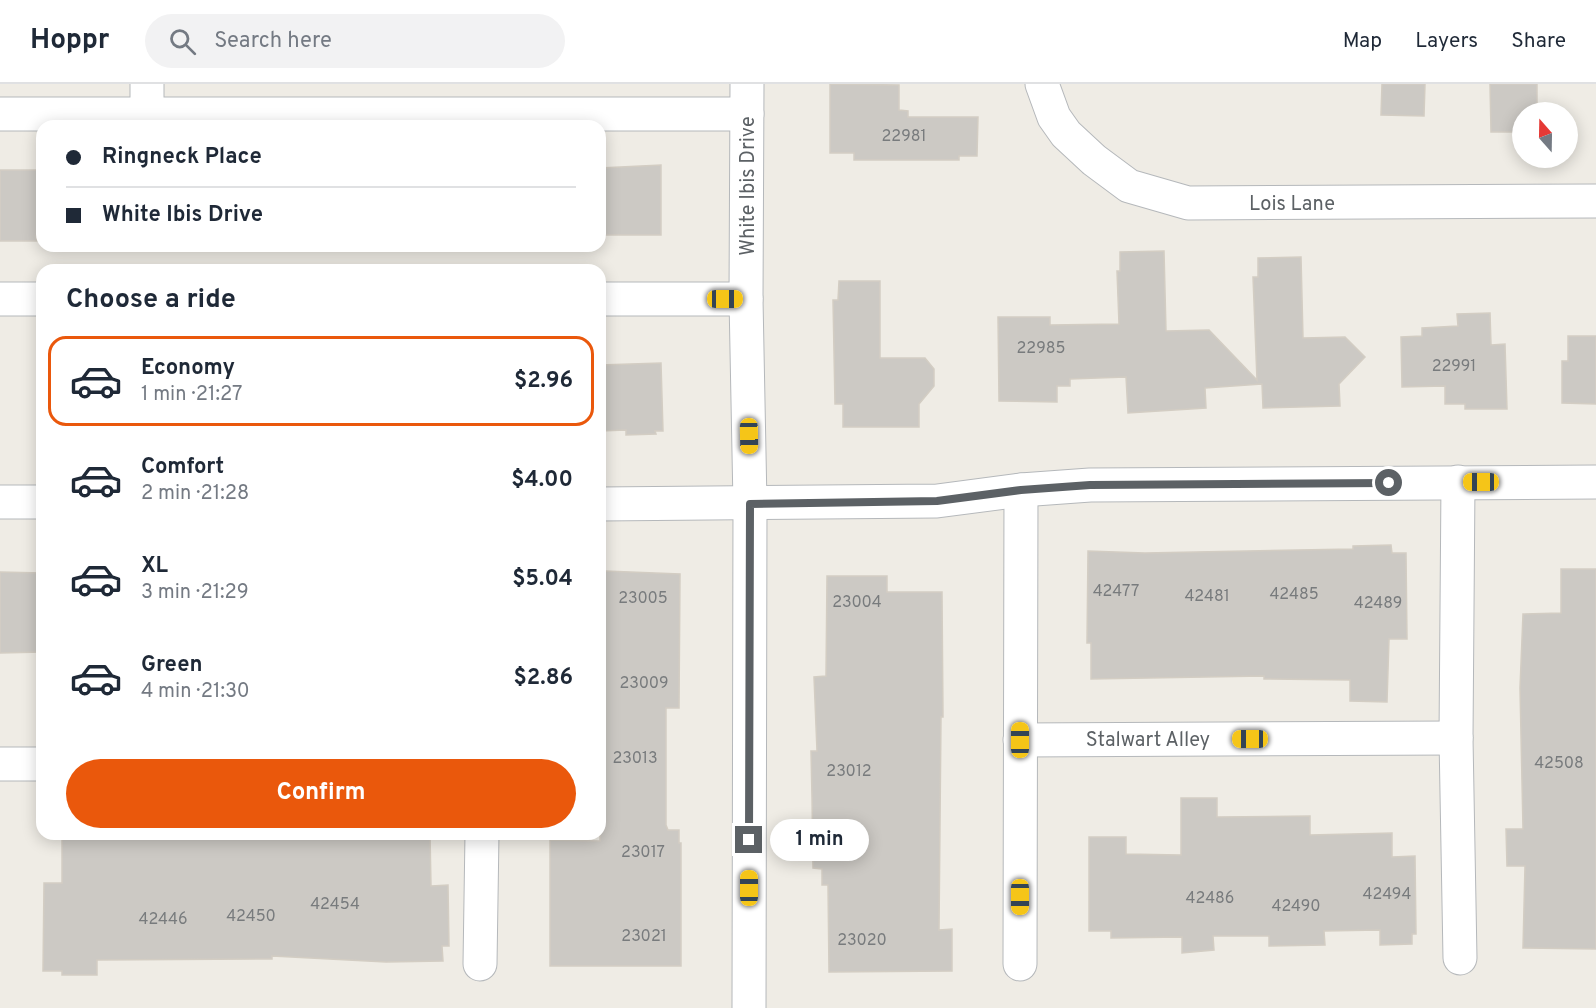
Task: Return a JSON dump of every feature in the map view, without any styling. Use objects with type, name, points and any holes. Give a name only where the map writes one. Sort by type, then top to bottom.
[{"type":"street","name":"Lois Lane","points":[[1042,84],[1054,117],[1066,134],[1094,160],[1129,186],[1188,203],[1596,201]]},
{"type":"street","points":[[0,114],[147,99],[747,99]]},
{"type":"street","name":"White Ibis Drive","points":[[747,99],[746,299],[750,504],[749,1008]]},
{"type":"street","points":[[0,299],[36,299]]},
{"type":"street","points":[[606,299],[746,299]]},
{"type":"street","points":[[1458,482],[1456,738],[1460,958]]},
{"type":"street","points":[[606,504],[937,501],[1021,490],[1090,485],[1596,482]]},
{"type":"street","points":[[1020,964],[1021,490]]},
{"type":"street","points":[[0,502],[36,502]]},
{"type":"street","name":"Stalwart Alley","points":[[1020,740],[1456,738]]},
{"type":"street","points":[[0,764],[36,764]]},
{"type":"street","points":[[480,964],[482,840]]},
{"type":"building","points":[[830,84],[899,85],[899,110],[908,111],[908,117],[978,117],[977,156],[959,156],[959,160],[854,160],[854,153],[830,153]]},
{"type":"building","points":[[1382,84],[1425,84],[1424,116],[1381,115]]},
{"type":"building","points":[[1490,84],[1537,84],[1537,102],[1512,102],[1512,132],[1491,132]]},
{"type":"building","points":[[661,165],[661,235],[606,235],[606,168]]},
{"type":"building","points":[[0,170],[36,170],[36,241],[0,241]]},
{"type":"building","points":[[1164,251],[1166,331],[1209,330],[1257,380],[1253,277],[1258,277],[1258,258],[1301,257],[1303,338],[1345,337],[1365,357],[1339,384],[1340,406],[1263,408],[1262,384],[1205,388],[1206,408],[1128,413],[1126,377],[1070,379],[1070,386],[1057,386],[1057,402],[999,401],[998,317],[1050,317],[1050,325],[1119,324],[1117,271],[1120,271],[1120,252]]},
{"type":"building","points":[[839,281],[880,281],[880,358],[925,358],[934,369],[934,386],[919,404],[919,427],[843,427],[843,404],[835,404],[833,300],[838,300]]},
{"type":"building","points":[[1490,313],[1491,345],[1505,344],[1507,409],[1465,409],[1465,404],[1445,404],[1445,386],[1402,387],[1401,337],[1422,336],[1422,328],[1458,326],[1457,314]]},
{"type":"building","points":[[1568,336],[1596,336],[1596,404],[1562,403],[1562,361],[1568,361]]},
{"type":"building","points":[[661,363],[663,431],[655,431],[656,434],[626,435],[626,430],[606,431],[606,365]]},
{"type":"building","points":[[1391,545],[1392,553],[1406,553],[1407,639],[1389,639],[1387,702],[1350,701],[1350,680],[1264,679],[1264,676],[1091,679],[1091,643],[1087,643],[1088,551],[1145,553],[1353,549],[1353,546]]},
{"type":"building","points":[[1561,569],[1596,569],[1596,949],[1523,948],[1525,866],[1507,866],[1506,829],[1523,829],[1520,688],[1523,614],[1561,613]]},
{"type":"building","points":[[606,571],[680,574],[679,708],[666,708],[666,825],[668,830],[679,830],[679,843],[681,843],[681,966],[550,966],[550,840],[606,840]]},
{"type":"building","points":[[0,572],[36,573],[36,652],[0,653]]},
{"type":"building","points":[[827,576],[887,576],[887,592],[942,592],[943,717],[941,717],[939,930],[952,929],[952,971],[829,972],[828,885],[822,885],[822,869],[813,868],[811,751],[817,751],[814,677],[826,676]]},
{"type":"building","points":[[1181,798],[1217,798],[1217,817],[1310,816],[1310,835],[1392,833],[1392,857],[1415,856],[1416,934],[1412,934],[1412,944],[1380,945],[1380,930],[1324,931],[1325,945],[1269,946],[1269,936],[1213,936],[1214,950],[1182,953],[1182,937],[1111,938],[1111,931],[1089,931],[1089,837],[1126,837],[1126,854],[1181,855]]},
{"type":"building","points":[[62,840],[430,840],[431,886],[448,885],[449,946],[442,946],[443,961],[386,962],[272,956],[272,959],[97,960],[97,975],[62,975],[62,971],[43,971],[44,883],[62,883]]},
{"type":"route","points":[[749,840],[750,504],[937,501],[1021,490],[1090,485],[1389,483]]}]
